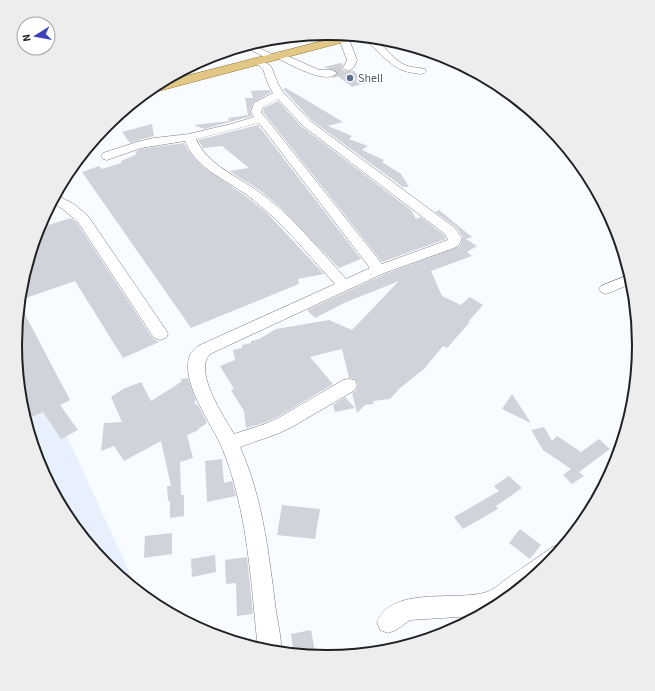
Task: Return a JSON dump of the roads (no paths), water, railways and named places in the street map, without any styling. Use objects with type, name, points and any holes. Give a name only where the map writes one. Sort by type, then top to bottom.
[{"type":"main road","points":[[170,84],[336,40]]},
{"type":"street","points":[[348,68],[351,65],[352,60],[350,41]]},
{"type":"street","points":[[375,44],[398,66],[407,70],[421,71]]},
{"type":"street","points":[[254,49],[269,58],[317,73],[332,73]]},
{"type":"street","points":[[269,58],[268,68],[273,84],[279,94],[306,123],[450,231],[455,238],[454,242],[449,245],[379,270],[204,350],[198,356],[196,369],[202,390],[230,443],[246,490],[253,523],[269,645]]},
{"type":"street","points":[[279,94],[258,105],[256,112],[379,270]]},
{"type":"street","points":[[107,156],[137,145],[154,141],[190,137],[234,128],[260,119]]},
{"type":"street","points":[[190,137],[200,156],[220,172],[248,190],[273,210],[306,242],[344,286]]},
{"type":"street","points":[[59,201],[77,213],[86,223],[160,334]]},
{"type":"street","points":[[606,289],[626,281]]},
{"type":"street","points":[[230,443],[271,430],[349,385]]},
{"type":"street","points":[[388,622],[400,613],[410,609],[474,605],[493,601],[524,579]]},
{"type":"tunnel","points":[[332,73],[348,68]]},
{"type":"place","name":"Shell","points":[[350,78]]}]
